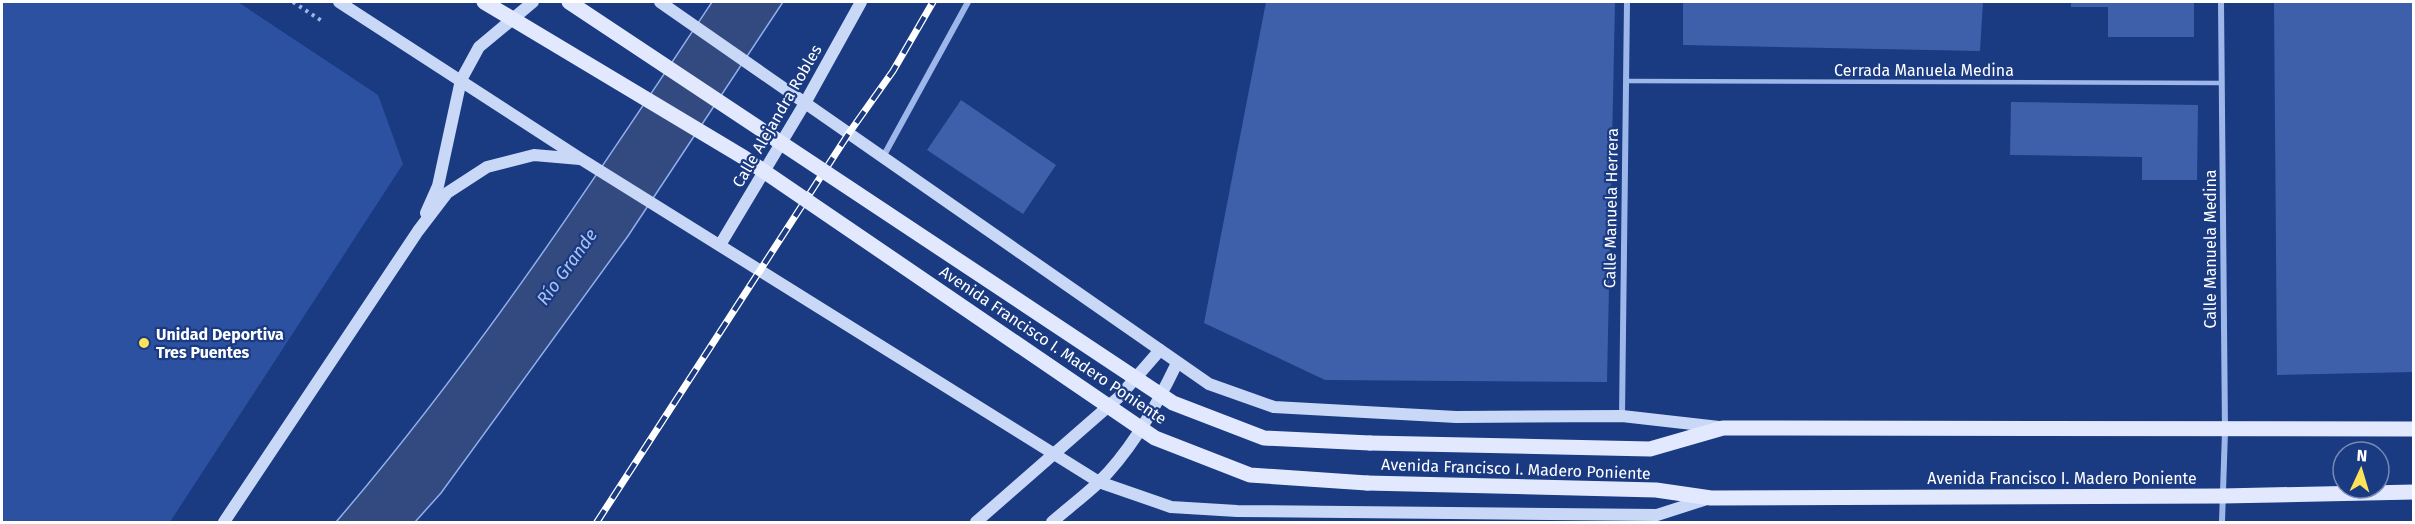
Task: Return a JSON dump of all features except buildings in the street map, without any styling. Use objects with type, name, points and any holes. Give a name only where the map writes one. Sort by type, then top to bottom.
[{"type":"main road","points":[[339,2],[581,159]]},
{"type":"main road","name":"Avenida Francisco I. Madero Poniente","points":[[484,2],[743,157],[1155,438],[1250,475],[1367,483],[1656,490],[1711,498],[2222,496],[2414,492]]},
{"type":"main road","points":[[418,231],[438,186],[461,80],[478,46],[533,2]]},
{"type":"main road","name":"Avenida Francisco I. Madero Poniente","points":[[569,2],[1173,403],[1264,438],[1370,443],[1650,449],[1723,428]]},
{"type":"main road","name":"Avenida Francisco I. Madero Poniente","points":[[660,2],[1177,363],[1209,384],[1274,407],[1456,417],[1622,416],[1723,428],[2225,431],[2414,429]]},
{"type":"main road","name":"Calle Alejandra Robles","points":[[720,245],[806,103],[861,2]]},
{"type":"main road","points":[[224,522],[418,231],[447,193],[487,167],[534,155],[581,159]]},
{"type":"main road","name":"Avenida Francisco I. Madero Poniente","points":[[581,159],[1099,482],[1171,507],[1238,511],[1657,519],[1711,498]]},
{"type":"main road","points":[[976,522],[1119,397],[1160,350]]},
{"type":"main road","points":[[1052,522],[1099,482],[1156,409],[1177,363]]},
{"type":"street","points":[[883,157],[968,2]]},
{"type":"street","name":"Calle Manuela Herrera","points":[[1622,416],[1627,2]]},
{"type":"street","name":"Calle Manuela Medina","points":[[2221,2],[2225,431],[2222,522]]},
{"type":"lane","name":"Cerrada Manuela Medina","points":[[1627,81],[2222,84]]},
{"type":"shaded area","name":"Unidad Deportiva Tres Puentes","points":[[2,2],[238,2],[378,95],[403,164],[170,522],[2,522]]},
{"type":"water","name":"Río Grande","points":[[712,2],[783,2],[628,236],[441,493],[415,522],[336,522],[437,397],[532,268]]},
{"type":"railway","points":[[597,522],[849,133],[893,71],[933,2]]},
{"type":"place","name":"Unidad Deportiva Tres Puentes","points":[[144,343]]}]
